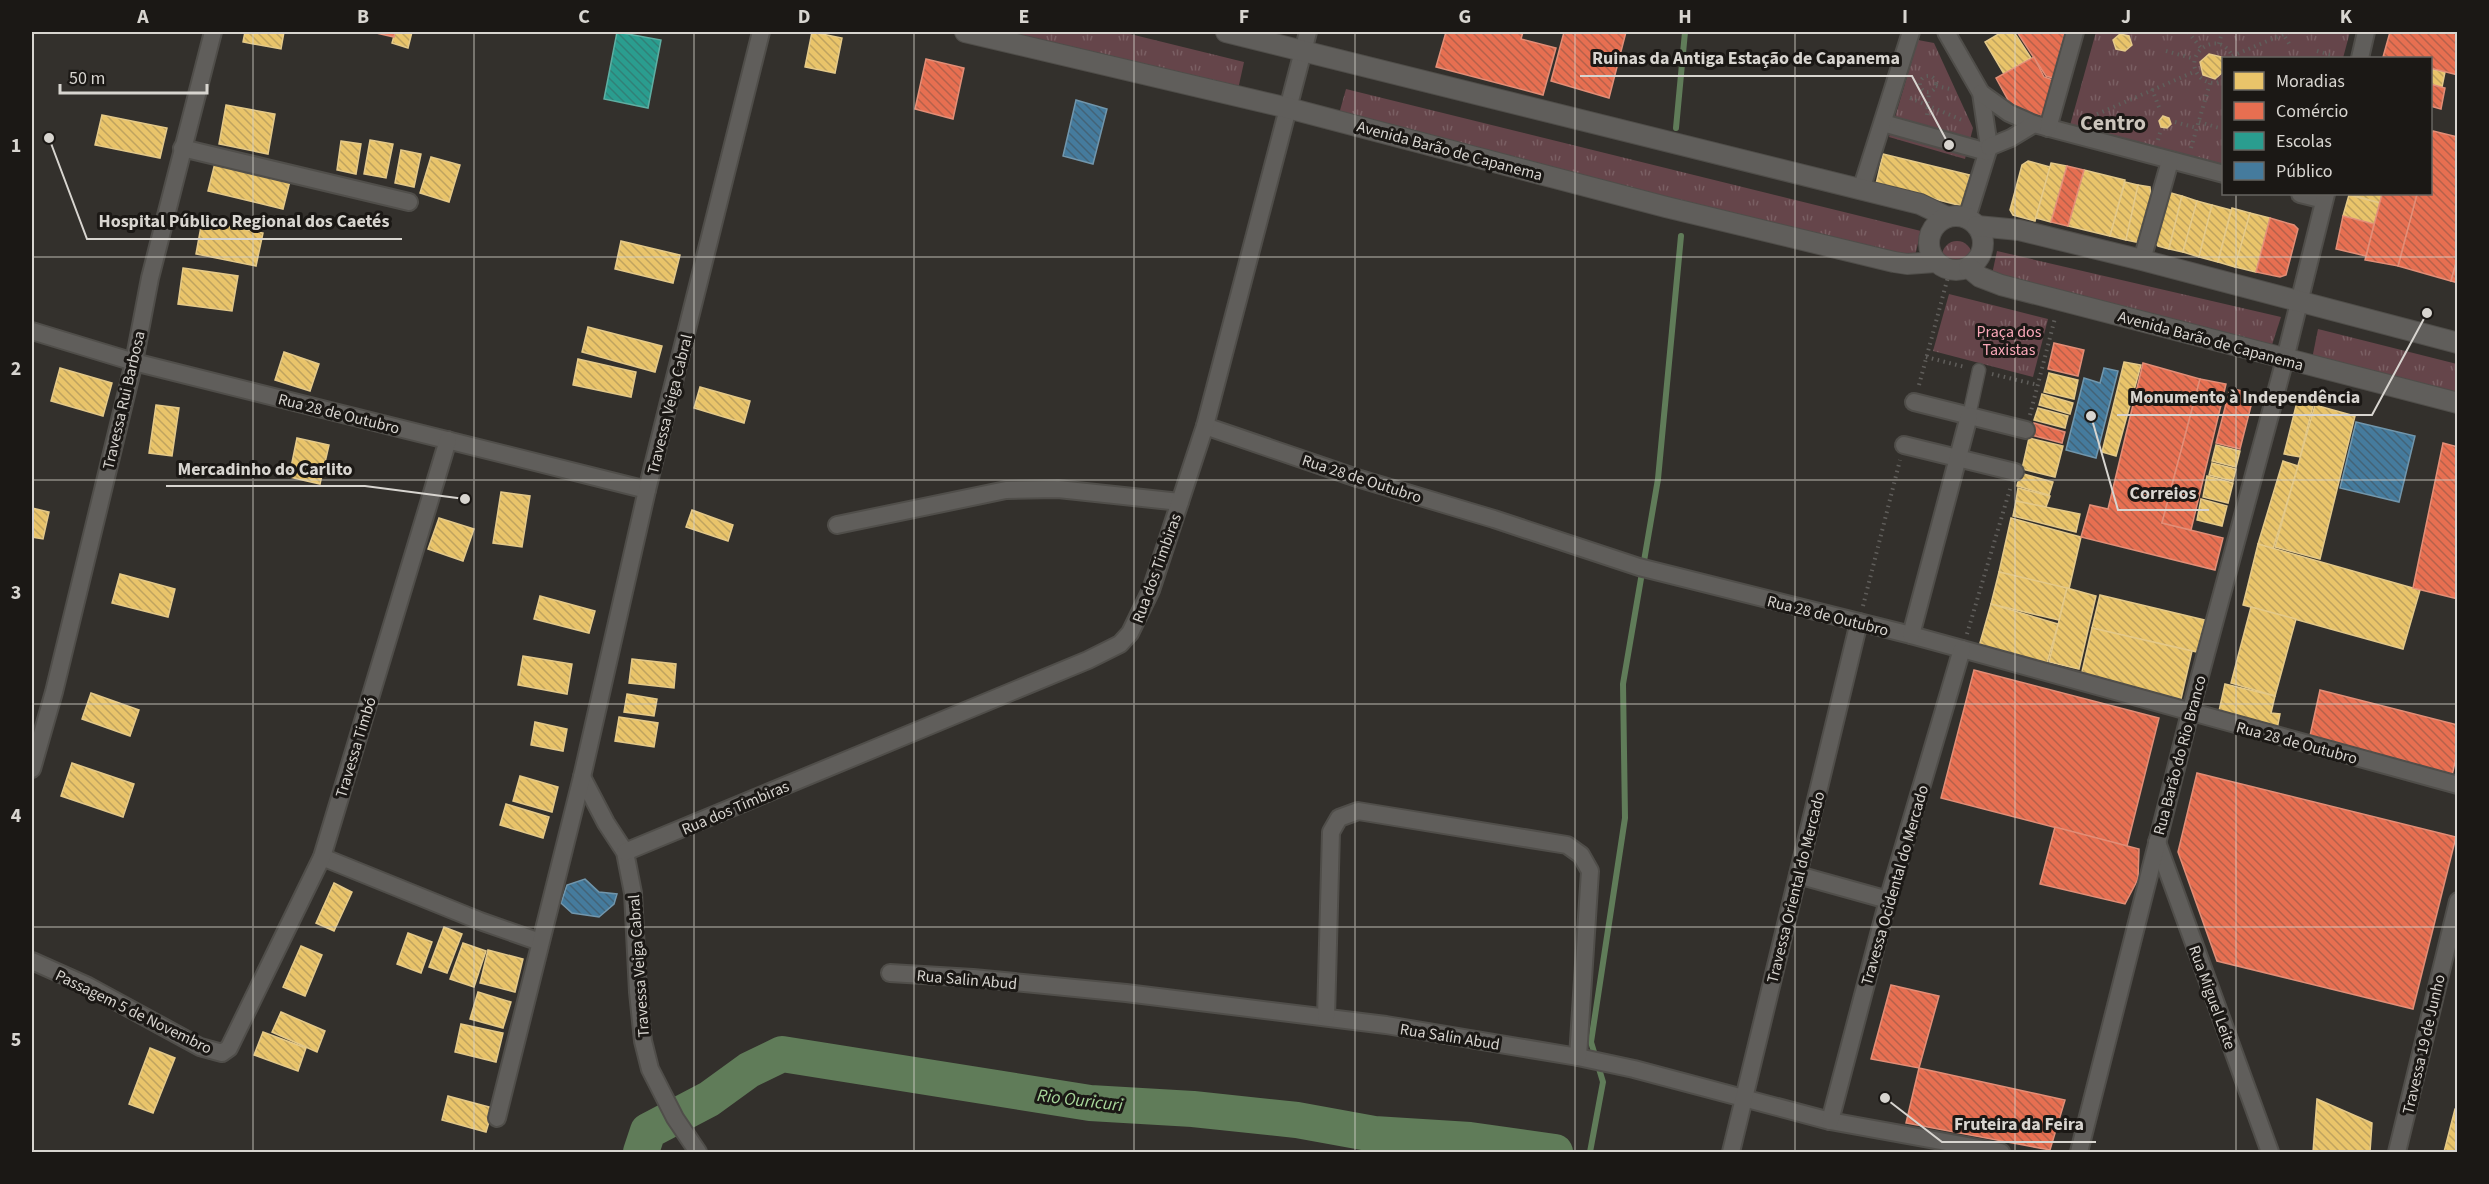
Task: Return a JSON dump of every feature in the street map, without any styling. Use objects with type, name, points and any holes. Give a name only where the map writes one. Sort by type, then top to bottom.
[{"type":"street","name":"Travessa Rui Barbosa","points":[[32,769],[54,692],[134,362],[150,278],[213,32]]},
{"type":"street","name":"Travessa Veiga Cabral","points":[[497,1118],[582,777],[647,490],[761,32]]},
{"type":"street","name":"Avenida Barão de Capanema","points":[[965,32],[1288,108],[1666,207],[1883,259],[1907,264],[1935,262]]},
{"type":"street","points":[[1226,32],[1920,204],[1964,220],[2142,260],[2457,343]]},
{"type":"street","name":"Rua dos Timbiras","points":[[625,852],[1077,665],[1120,644],[1139,620],[1205,426],[1308,32]]},
{"type":"street","points":[[1861,190],[1911,32]]},
{"type":"street","points":[[1946,32],[1981,93],[1988,149],[1964,220]]},
{"type":"street","points":[[1883,123],[1988,149],[2041,126],[2075,32]]},
{"type":"street","points":[[2360,57],[2366,32]]},
{"type":"street","points":[[1981,93],[2009,113],[2041,126],[2222,174]]},
{"type":"street","points":[[182,148],[410,202]]},
{"type":"street","points":[[2142,260],[2170,160]]},
{"type":"street","points":[[2308,195],[2325,197]]},
{"type":"street","name":"Rua Barão do Rio Branco","points":[[2079,1152],[2190,713],[2285,359],[2325,197]]},
{"type":"street","points":[[1964,220],[1983,244],[1982,254],[1969,268],[1950,270],[1935,262],[1928,245],[1929,236],[1933,227],[1964,220]]},
{"type":"street","name":"Avenida Barão de Capanema","points":[[1969,268],[1980,276],[2001,285],[2457,403]]},
{"type":"street","name":"Rua 28 de Outubro","points":[[32,331],[134,362],[647,490]]},
{"type":"street","points":[[1911,635],[1979,370]]},
{"type":"street","points":[[1914,402],[2026,430]]},
{"type":"street","name":"Rua 28 de Outubro","points":[[1205,426],[1357,478],[1494,519],[1639,567],[1911,635],[2457,785]]},
{"type":"street","name":"Travessa Timbó","points":[[234,1042],[322,857],[448,441]]},
{"type":"street","points":[[1904,445],[2015,472]]},
{"type":"street","points":[[837,525],[1006,490],[1033,488],[1180,502]]},
{"type":"street","name":"Travessa Oriental do Mercado","points":[[1731,1152],[1859,622]]},
{"type":"street","name":"Travessa Ocidental do Mercado","points":[[1830,1121],[1888,900],[1962,649]]},
{"type":"street","name":"Travessa Veiga Cabral","points":[[582,777],[606,823],[625,852],[633,893],[643,1041],[650,1069],[675,1118],[698,1152]]},
{"type":"street","points":[[1326,1017],[1331,832],[1339,818],[1358,811],[1567,844],[1581,855],[1590,871],[1578,1057]]},
{"type":"street","name":"Rua Miguel Leite","points":[[2157,842],[2270,1152]]},
{"type":"street","points":[[322,857],[480,921],[540,942]]},
{"type":"street","points":[[1798,875],[1888,900]]},
{"type":"street","name":"Travessa 19 de Junho","points":[[2397,1152],[2457,901]]},
{"type":"street","name":"Passagem 5 de Novembro","points":[[32,961],[88,986],[206,1049],[222,1053],[234,1042]]},
{"type":"street","name":"Rua Salin Abud","points":[[890,973],[995,980],[1326,1017],[1578,1057],[1830,1121],[2001,1152]]},
{"type":"path","points":[[2188,32],[2201,48]]},
{"type":"path","points":[[2219,44],[2222,32]]},
{"type":"path","points":[[2222,80],[2210,82],[2199,76],[2195,59],[2201,48],[2206,45],[2219,44],[2224,46],[2233,57],[2289,32]]},
{"type":"path","points":[[2283,33],[2290,45]]},
{"type":"path","points":[[2166,51],[2195,59]]},
{"type":"path","points":[[2317,51],[2334,56]]},
{"type":"path","points":[[2079,122],[2196,71]]},
{"type":"path","points":[[1929,92],[1921,88],[1923,78],[1928,76],[1934,79],[1936,86]]},
{"type":"path","points":[[2191,150],[2210,82]]},
{"type":"path","points":[[1927,115],[1929,92],[1936,86],[1950,88]]},
{"type":"path","points":[[2152,89],[2160,110]]},
{"type":"path","points":[[1910,98],[1962,120]]},
{"type":"path","points":[[2175,122],[2197,128]]},
{"type":"path","points":[[2199,122],[2219,128]]},
{"type":"path","points":[[2157,142],[2162,129]]},
{"type":"green space","points":[[988,32],[1122,32],[1244,62],[1237,94]]},
{"type":"green space","points":[[2096,32],[2350,32],[2343,57],[2222,57],[2222,166],[2069,129]]},
{"type":"green space","points":[[1918,40],[1934,43],[1973,128],[1965,159],[1889,137]]},
{"type":"green space","points":[[1346,89],[1921,231],[1914,260],[1337,121]]},
{"type":"green space","points":[[1957,241],[1963,242],[1971,250],[1971,262],[1963,270],[1957,271],[1951,270],[1943,262],[1942,256],[1943,250],[1951,242]]},
{"type":"green space","points":[[1997,251],[2281,317],[2271,348],[1991,279]]},
{"type":"green space","name":"Praça dos Taxistas","points":[[1949,294],[2048,319],[2033,377],[1933,351]]},
{"type":"green space","points":[[2318,329],[2457,364],[2457,394],[2312,359]]},
{"type":"building: Moradias","points":[[245,32],[284,32],[281,49],[243,42]]},
{"type":"building: Moradias","points":[[395,32],[412,32],[408,48],[392,43]]},
{"type":"building: Moradias","points":[[812,32],[842,38],[835,73],[805,67]]},
{"type":"building: Moradias","points":[[2002,32],[2014,32],[2031,58],[2004,74],[1985,42]]},
{"type":"building: Moradias","points":[[2120,34],[2129,36],[2132,45],[2125,51],[2116,49],[2113,40]]},
{"type":"building: Moradias","points":[[2209,54],[2222,57],[2222,73],[2215,79],[2203,75],[2200,62]]},
{"type":"building: Moradias","points":[[2432,69],[2445,72],[2442,87],[2432,84]]},
{"type":"building: Moradias","points":[[226,105],[275,114],[268,154],[219,144]]},
{"type":"building: Moradias","points":[[102,115],[167,128],[160,158],[95,145]]},
{"type":"building: Moradias","points":[[2163,116],[2169,118],[2171,124],[2167,128],[2161,127],[2159,121]]},
{"type":"building: Moradias","points":[[370,140],[393,144],[386,178],[364,174]]},
{"type":"building: Moradias","points":[[341,141],[361,144],[356,174],[337,170]]},
{"type":"building: Moradias","points":[[401,150],[421,154],[414,187],[395,183]]},
{"type":"building: Moradias","points":[[1883,154],[1970,175],[1962,206],[1876,184]]},
{"type":"building: Moradias","points":[[431,157],[460,165],[449,202],[420,193]]},
{"type":"building: Moradias","points":[[2028,161],[2050,167],[2035,221],[2013,215],[2010,210],[2022,165]]},
{"type":"building: Moradias","points":[[215,163],[290,181],[283,209],[208,191]]},
{"type":"building: Moradias","points":[[2051,163],[2067,166],[2051,222],[2036,218]]},
{"type":"building: Moradias","points":[[2084,170],[2125,180],[2110,236],[2068,226]]},
{"type":"building: Moradias","points":[[2125,182],[2138,185],[2126,240],[2110,236]]},
{"type":"building: Moradias","points":[[2138,185],[2150,187],[2151,199],[2141,243],[2126,240]]},
{"type":"building: Moradias","points":[[2171,193],[2182,196],[2169,249],[2158,246],[2154,241],[2166,195]]},
{"type":"building: Moradias","points":[[2349,195],[2380,203],[2374,224],[2343,216]]},
{"type":"building: Moradias","points":[[2352,195],[2382,195],[2380,203]]},
{"type":"building: Moradias","points":[[2182,196],[2197,201],[2183,252],[2169,249]]},
{"type":"building: Moradias","points":[[2197,201],[2212,205],[2199,257],[2183,252]]},
{"type":"building: Moradias","points":[[2212,205],[2231,210],[2218,262],[2199,257]]},
{"type":"building: Moradias","points":[[2232,208],[2250,213],[2235,267],[2218,262]]},
{"type":"building: Moradias","points":[[2250,213],[2270,218],[2256,272],[2235,267]]},
{"type":"building: Moradias","points":[[202,221],[263,233],[256,266],[196,254]]},
{"type":"building: Moradias","points":[[621,241],[680,255],[673,283],[615,269]]},
{"type":"building: Moradias","points":[[183,268],[238,276],[232,311],[178,304]]},
{"type":"building: Moradias","points":[[588,327],[662,346],[655,372],[582,352]]},
{"type":"building: Moradias","points":[[284,352],[319,364],[310,391],[275,380]]},
{"type":"building: Moradias","points":[[578,359],[636,372],[631,397],[573,385]]},
{"type":"building: Moradias","points":[[2124,362],[2141,365],[2116,456],[2102,452]]},
{"type":"building: Moradias","points":[[60,368],[112,383],[103,416],[51,401]]},
{"type":"building: Moradias","points":[[2049,373],[2078,380],[2074,399],[2044,392]]},
{"type":"building: Moradias","points":[[700,387],[750,401],[744,423],[694,408]]},
{"type":"building: Moradias","points":[[2042,394],[2073,403],[2070,414],[2039,405]]},
{"type":"building: Moradias","points":[[2297,402],[2313,406],[2300,457],[2284,454]]},
{"type":"building: Moradias","points":[[156,405],[179,408],[172,456],[149,453]]},
{"type":"building: Moradias","points":[[2315,405],[2355,416],[2320,559],[2275,547]]},
{"type":"building: Moradias","points":[[2038,408],[2068,416],[2065,428],[2034,420]]},
{"type":"building: Moradias","points":[[297,438],[329,445],[320,484],[289,477]]},
{"type":"building: Moradias","points":[[2029,438],[2063,446],[2055,477],[2022,469]]},
{"type":"building: Moradias","points":[[2216,445],[2240,451],[2236,467],[2212,461]]},
{"type":"building: Moradias","points":[[2283,461],[2298,466],[2273,549],[2258,544]]},
{"type":"building: Moradias","points":[[2212,463],[2236,469],[2233,481],[2209,475]]},
{"type":"building: Moradias","points":[[2020,473],[2053,482],[2049,495],[2017,486]]},
{"type":"building: Moradias","points":[[2207,476],[2233,483],[2228,503],[2203,497]]},
{"type":"building: Moradias","points":[[2018,488],[2050,496],[2046,507],[2016,501]]},
{"type":"building: Moradias","points":[[501,492],[530,496],[522,547],[493,543]]},
{"type":"building: Moradias","points":[[2201,499],[2227,506],[2222,526],[2197,520]]},
{"type":"building: Moradias","points":[[2016,501],[2080,514],[2076,532],[2013,516]]},
{"type":"building: Moradias","points":[[32,508],[49,512],[43,539],[32,537]]},
{"type":"building: Moradias","points":[[692,510],[733,525],[728,541],[686,527]]},
{"type":"building: Moradias","points":[[439,518],[474,529],[463,561],[428,549]]},
{"type":"building: Moradias","points":[[2011,518],[2081,537],[2069,589],[1999,572]]},
{"type":"building: Moradias","points":[[2258,544],[2420,590],[2403,649],[2243,605]]},
{"type":"building: Moradias","points":[[1999,572],[2067,588],[2059,620],[1991,604]]},
{"type":"building: Moradias","points":[[120,574],[175,589],[168,617],[112,603]]},
{"type":"building: Moradias","points":[[2067,588],[2096,596],[2079,669],[2049,662]]},
{"type":"building: Moradias","points":[[2100,595],[2205,620],[2197,652],[2092,628]]},
{"type":"building: Moradias","points":[[540,596],[595,611],[589,633],[534,619]]},
{"type":"building: Moradias","points":[[1991,604],[2058,624],[2046,667],[1978,650]]},
{"type":"building: Moradias","points":[[2251,607],[2296,619],[2275,696],[2231,683]]},
{"type":"building: Moradias","points":[[2092,628],[2192,651],[2181,699],[2081,676]]},
{"type":"building: Moradias","points":[[523,656],[572,664],[567,694],[518,685]]},
{"type":"building: Moradias","points":[[632,659],[676,664],[674,688],[629,683]]},
{"type":"building: Moradias","points":[[2225,684],[2275,696],[2271,713],[2280,714],[2276,734],[2217,720]]},
{"type":"building: Moradias","points":[[91,693],[139,710],[130,736],[82,719]]},
{"type":"building: Moradias","points":[[627,694],[657,699],[654,716],[624,712]]},
{"type":"building: Moradias","points":[[619,717],[658,723],[654,747],[615,741]]},
{"type":"building: Moradias","points":[[535,722],[567,729],[563,751],[531,745]]},
{"type":"building: Moradias","points":[[72,763],[134,784],[123,817],[61,796]]},
{"type":"building: Moradias","points":[[520,776],[558,787],[552,812],[513,801]]},
{"type":"building: Moradias","points":[[506,804],[549,817],[543,838],[500,825]]},
{"type":"building: Moradias","points":[[334,883],[352,892],[334,931],[316,923]]},
{"type":"building: Moradias","points":[[444,927],[462,934],[447,973],[429,967]]},
{"type":"building: Moradias","points":[[408,933],[432,942],[421,973],[397,964]]},
{"type":"building: Moradias","points":[[463,943],[486,951],[474,987],[450,979]]},
{"type":"building: Moradias","points":[[301,946],[322,955],[305,996],[283,987]]},
{"type":"building: Moradias","points":[[488,950],[523,959],[515,992],[480,983]]},
{"type":"building: Moradias","points":[[478,992],[511,1002],[503,1028],[470,1019]]},
{"type":"building: Moradias","points":[[281,1012],[325,1031],[317,1052],[272,1032]]},
{"type":"building: Moradias","points":[[461,1024],[503,1033],[496,1062],[455,1052]]},
{"type":"building: Moradias","points":[[263,1032],[306,1048],[298,1071],[254,1055]]},
{"type":"building: Moradias","points":[[150,1048],[175,1058],[153,1113],[129,1104]]},
{"type":"building: Moradias","points":[[448,1096],[493,1108],[486,1132],[442,1120]]},
{"type":"building: Moradias","points":[[2317,1099],[2372,1123],[2370,1152],[2313,1152]]},
{"type":"building: Moradias","points":[[2455,1109],[2458,1109],[2458,1152],[2444,1152]]},
{"type":"building: Comércio","points":[[372,32],[395,32],[394,37]]},
{"type":"building: Comércio","points":[[1446,32],[1523,32],[1521,39],[1556,48],[1543,95],[1436,67]]},
{"type":"building: Comércio","points":[[1564,32],[1626,32],[1609,98],[1551,81]]},
{"type":"building: Comércio","points":[[2017,32],[2065,32],[2053,78],[2046,76]]},
{"type":"building: Comércio","points":[[2390,32],[2458,32],[2456,43],[2458,44],[2458,75],[2432,68],[2432,57],[2383,57]]},
{"type":"building: Comércio","points":[[2034,57],[2044,77],[2053,80],[2044,115],[2018,118],[1996,78]]},
{"type":"building: Comércio","points":[[926,59],[964,68],[953,119],[915,109]]},
{"type":"building: Comércio","points":[[2432,85],[2445,88],[2441,109],[2432,107]]},
{"type":"building: Comércio","points":[[2433,131],[2458,137],[2458,256],[2451,281],[2398,266],[2417,195],[2432,195]]},
{"type":"building: Comércio","points":[[2067,166],[2084,170],[2068,226],[2051,222]]},
{"type":"building: Comércio","points":[[2382,195],[2417,195],[2398,266],[2365,260]]},
{"type":"building: Comércio","points":[[2343,216],[2374,224],[2366,256],[2336,249]]},
{"type":"building: Comércio","points":[[2270,218],[2294,225],[2298,229],[2286,275],[2280,277],[2256,272]]},
{"type":"building: Comércio","points":[[2458,256],[2458,283],[2451,281]]},
{"type":"building: Comércio","points":[[2054,343],[2084,350],[2078,376],[2048,369]]},
{"type":"building: Comércio","points":[[2143,363],[2200,379],[2162,523],[2223,538],[2215,570],[2081,537],[2090,505],[2108,509]]},
{"type":"building: Comércio","points":[[2200,379],[2226,384],[2191,530],[2162,523]]},
{"type":"building: Comércio","points":[[2230,388],[2254,394],[2240,449],[2216,443]]},
{"type":"building: Comércio","points":[[2034,423],[2065,432],[2062,443],[2031,435]]},
{"type":"building: Comércio","points":[[2443,443],[2458,447],[2458,599],[2413,588]]},
{"type":"building: Comércio","points":[[1974,670],[2159,718],[2127,846],[1941,798]]},
{"type":"building: Comércio","points":[[2320,690],[2458,725],[2458,749],[2451,780],[2308,745]]},
{"type":"building: Comércio","points":[[2197,773],[2456,837],[2413,1009],[2217,961],[2178,852]]},
{"type":"building: Comércio","points":[[2055,827],[2139,849],[2138,879],[2125,904],[2040,884]]},
{"type":"building: Comércio","points":[[1891,985],[1939,996],[1919,1068],[1871,1059]]},
{"type":"building: Comércio","points":[[1919,1068],[2065,1100],[2050,1150],[1906,1123]]},
{"type":"building: Escolas","points":[[617,32],[661,40],[648,108],[604,99]]},
{"type":"building: Público","points":[[1076,100],[1107,109],[1093,164],[1063,156]]},
{"type":"building: Público","points":[[2104,368],[2118,371],[2096,458],[2066,450],[2084,378],[2100,383]]},
{"type":"building: Público","points":[[2356,422],[2415,436],[2399,502],[2340,488]]},
{"type":"building: Público","points":[[585,879],[599,892],[617,894],[614,904],[599,917],[572,913],[561,903],[567,885]]},
{"type":"waterway","points":[[1676,128],[1685,32]]},
{"type":"waterway","points":[[1590,1152],[1603,1082],[1591,1042],[1625,818],[1623,684],[1658,479],[1681,236]]},
{"type":"waterway","name":"Rio Ouricuri","points":[[641,1152],[648,1131],[709,1099],[749,1070],[782,1054],[1090,1103],[1193,1109],[1297,1120],[1374,1134],[1470,1140],[1555,1152]]},
{"type":"place","name":"Hospital Público Regional dos Caetés","points":[[49,138]]},
{"type":"place","name":"Ruinas da Antiga Estação de Capanema","points":[[1949,145]]},
{"type":"place","name":"Monumento à Independência","points":[[2427,313]]},
{"type":"place","name":"Correios","points":[[2091,416]]},
{"type":"place","name":"Mercadinho do Carlito","points":[[465,499]]},
{"type":"place","name":"Fruteira da Feira","points":[[1885,1098]]},
{"type":"district","name":"Centro","points":[[2113,122]]}]
